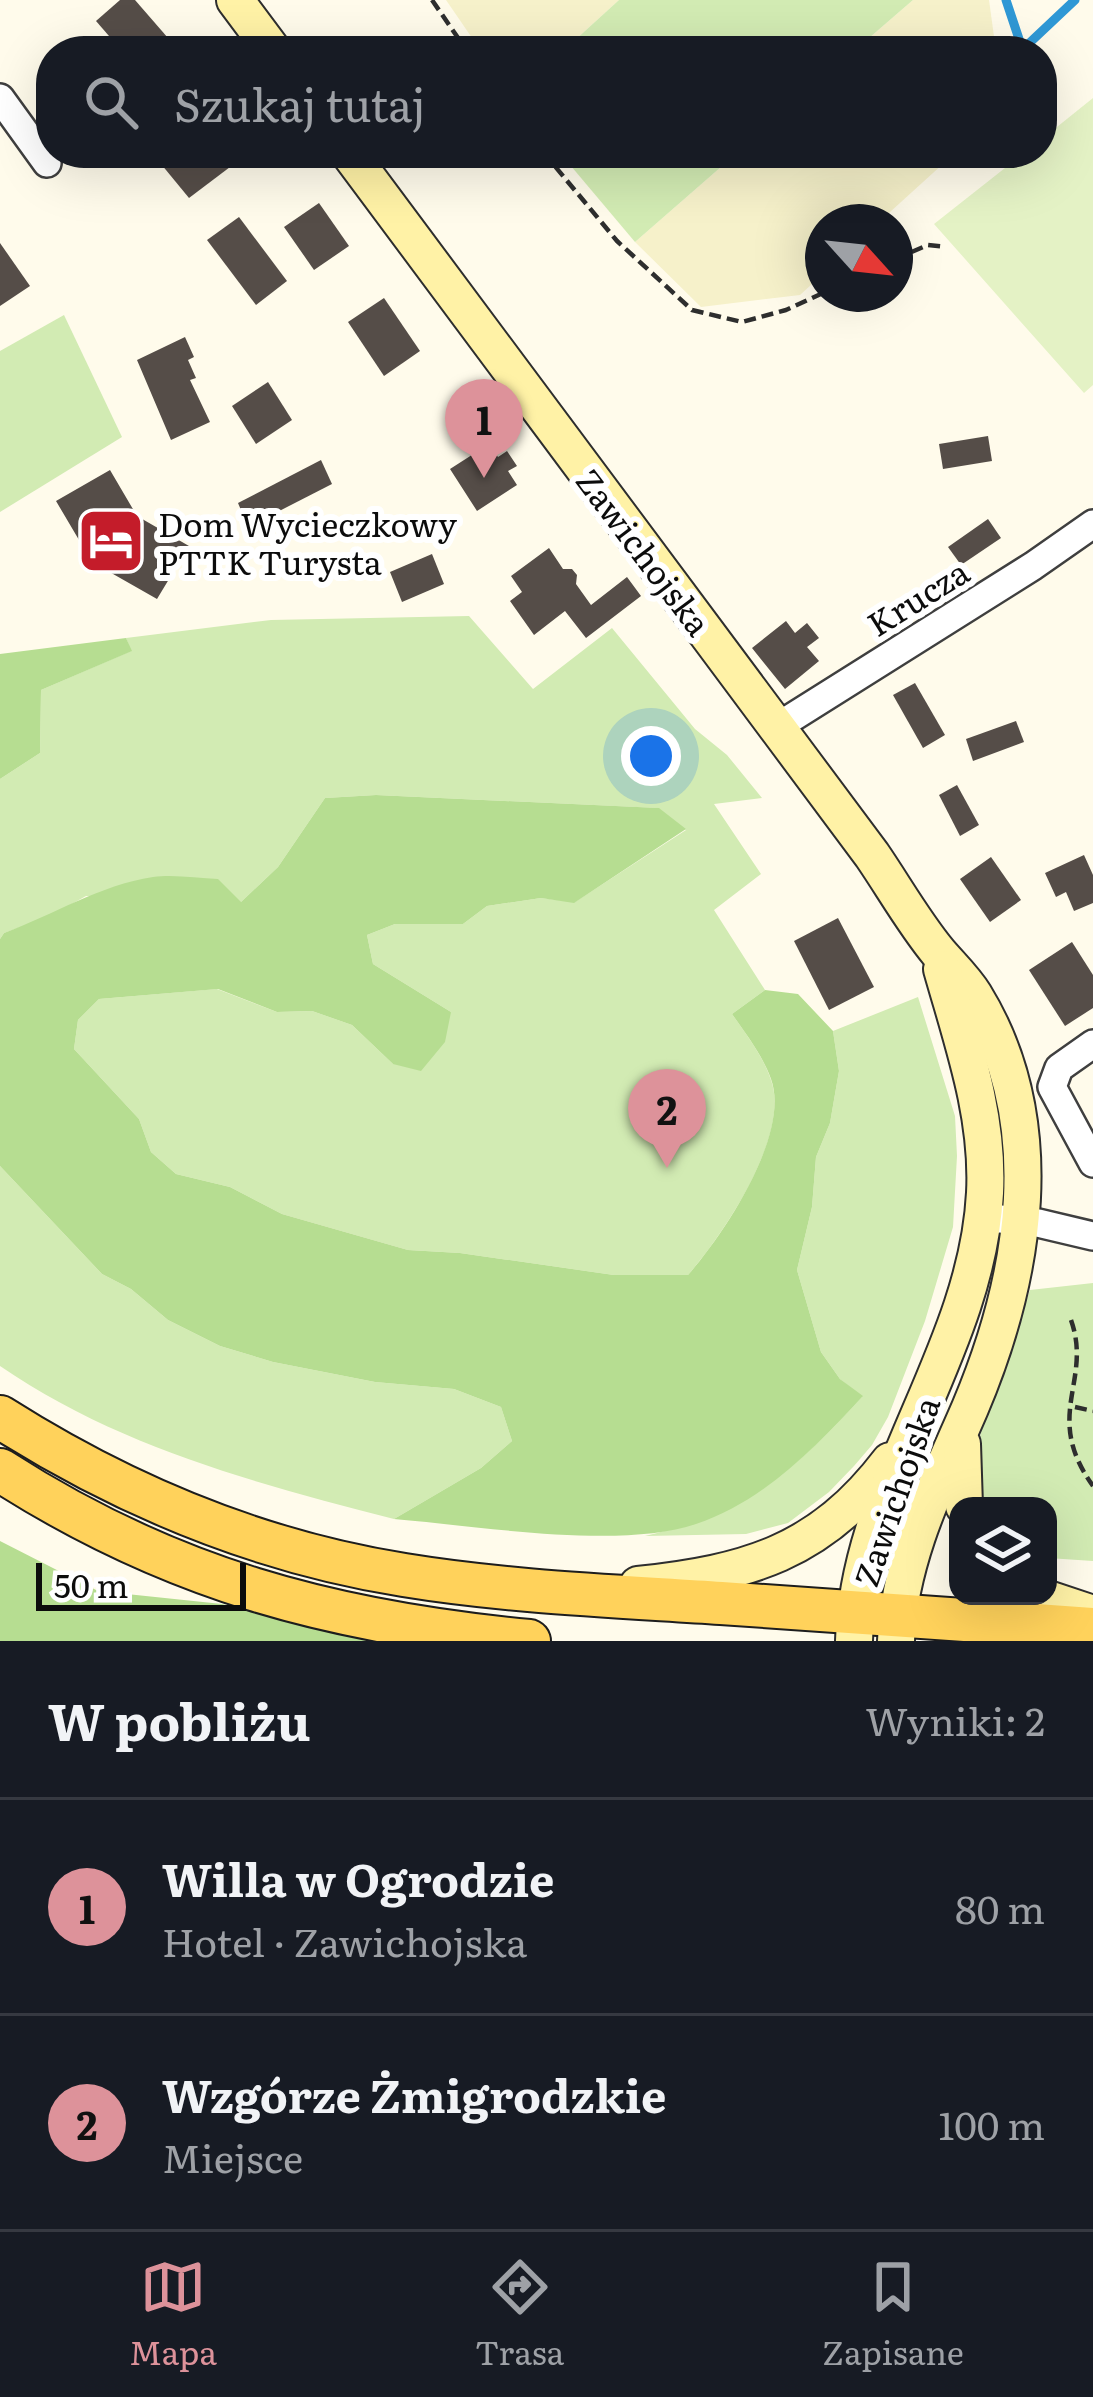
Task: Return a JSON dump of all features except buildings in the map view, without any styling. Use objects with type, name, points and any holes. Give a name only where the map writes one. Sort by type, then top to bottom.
[{"type":"main road","points":[[0,1417],[110,1480],[253,1538],[403,1575],[854,1627],[1093,1629]]},
{"type":"main road","points":[[0,1470],[141,1547],[248,1590],[360,1619],[530,1641]]},
{"type":"street","points":[[235,0],[262,36]]},
{"type":"street","points":[[0,98],[36,148]]},
{"type":"street","name":"Zawichojska","points":[[360,168],[975,998],[1006,1066],[1023,1153],[1021,1220],[1003,1320],[913,1551],[897,1628]]},
{"type":"street","name":"Krucza","points":[[777,727],[1093,524]]},
{"type":"street","name":"Zawichojska","points":[[854,1627],[880,1518],[959,1309],[982,1216],[981,1117],[938,951]]},
{"type":"street","points":[[1093,1044],[1059,1068],[1052,1087],[1093,1163]]},
{"type":"street","points":[[982,1216],[1093,1236]]},
{"type":"street","name":"Zawichojska","points":[[963,1424],[963,1497]]},
{"type":"street","points":[[566,1593],[675,1581],[767,1561],[813,1538],[854,1505],[914,1430]]},
{"type":"street","points":[[1057,1602],[1093,1614]]},
{"type":"path","points":[[432,0],[457,36]]},
{"type":"path","points":[[556,168],[616,241],[692,310],[742,322],[805,301]]},
{"type":"path","points":[[913,252],[928,245],[946,247]]},
{"type":"path","points":[[1071,1320],[1084,1360],[1073,1406],[1073,1448],[1093,1486]]},
{"type":"path","points":[[1073,1406],[1093,1411]]},
{"type":"shaded area","points":[[446,0],[619,0],[579,36],[471,36]]},
{"type":"shaded area","points":[[913,0],[989,0],[994,36],[871,36]]},
{"type":"shaded area","points":[[720,168],[938,168],[899,204],[805,204],[805,290],[800,295],[701,307],[635,242]]},
{"type":"green space","points":[[619,0],[913,0],[871,36],[579,36]]},
{"type":"green space","points":[[1093,98],[1093,385],[1084,393],[934,224],[1005,168],[1057,168],[1057,127]]},
{"type":"green space","points":[[573,168],[720,168],[635,242]]},
{"type":"green space","points":[[64,315],[122,437],[0,512],[0,351]]},
{"type":"green space","points":[[469,616],[533,689],[612,628],[695,729],[727,755],[762,798],[714,804],[761,874],[714,910],[765,990],[732,1014],[759,1054],[775,1103],[763,1155],[750,1183],[688,1275],[614,1275],[408,1250],[282,1214],[230,1187],[176,1174],[151,1152],[139,1119],[74,1049],[78,1020],[99,999],[217,989],[277,1012],[312,1011],[352,1025],[393,1064],[451,1012],[373,964],[367,935],[395,924],[463,924],[487,906],[541,898],[575,902],[686,830],[658,808],[376,795],[325,798],[278,867],[240,903],[86,896],[0,939],[0,779],[40,753],[41,690],[131,651],[126,638],[271,620]]},
{"type":"green space","points":[[126,638],[132,651],[41,690],[40,753],[0,779],[0,654]]},
{"type":"green space","points":[[376,795],[659,808],[686,829],[574,903],[541,898],[487,906],[463,924],[395,924],[367,935],[373,964],[451,1012],[445,1042],[421,1071],[393,1064],[352,1025],[312,1011],[277,1012],[218,989],[99,999],[78,1020],[74,1049],[139,1119],[151,1152],[176,1174],[230,1187],[282,1214],[408,1250],[614,1275],[688,1275],[735,1210],[763,1155],[771,1127],[775,1102],[771,1079],[732,1014],[765,990],[798,994],[833,1031],[839,1071],[830,1123],[816,1157],[812,1207],[797,1270],[821,1352],[840,1379],[863,1396],[787,1470],[721,1514],[665,1532],[589,1536],[394,1519],[481,1468],[512,1441],[501,1407],[454,1389],[375,1382],[220,1346],[168,1320],[131,1289],[102,1274],[0,1166],[0,939],[4,933],[95,893],[153,877],[218,879],[241,902],[278,867],[325,798]]},
{"type":"green space","points":[[918,997],[955,1116],[953,1227],[925,1321],[888,1417],[854,1466],[788,1523],[746,1534],[645,1536],[712,1515],[766,1485],[814,1447],[862,1397],[840,1379],[821,1352],[797,1270],[812,1207],[816,1157],[830,1123],[839,1071],[833,1031]]},
{"type":"green space","points":[[0,1166],[102,1274],[131,1289],[168,1320],[220,1346],[273,1362],[375,1382],[454,1389],[501,1407],[512,1441],[481,1468],[394,1519],[190,1460],[45,1394],[0,1366]]},
{"type":"green space","points":[[1093,1283],[1093,1561],[1057,1559],[1057,1497],[976,1497],[972,1472],[981,1432],[1030,1290]]},
{"type":"green space","points":[[0,1541],[98,1591],[222,1604],[373,1641],[0,1641]]},
{"type":"waterway","points":[[1006,0],[1018,36]]},
{"type":"waterway","points":[[1037,36],[1075,0]]},
{"type":"place","name":"Willa w Ogrodzie","points":[[484,478]]},
{"type":"place","name":"Dom Wycieczkowy PTTK Turysta","points":[[111,541]]},
{"type":"place","name":"Wzgórze Żmigrodzkie","points":[[667,1168]]}]
